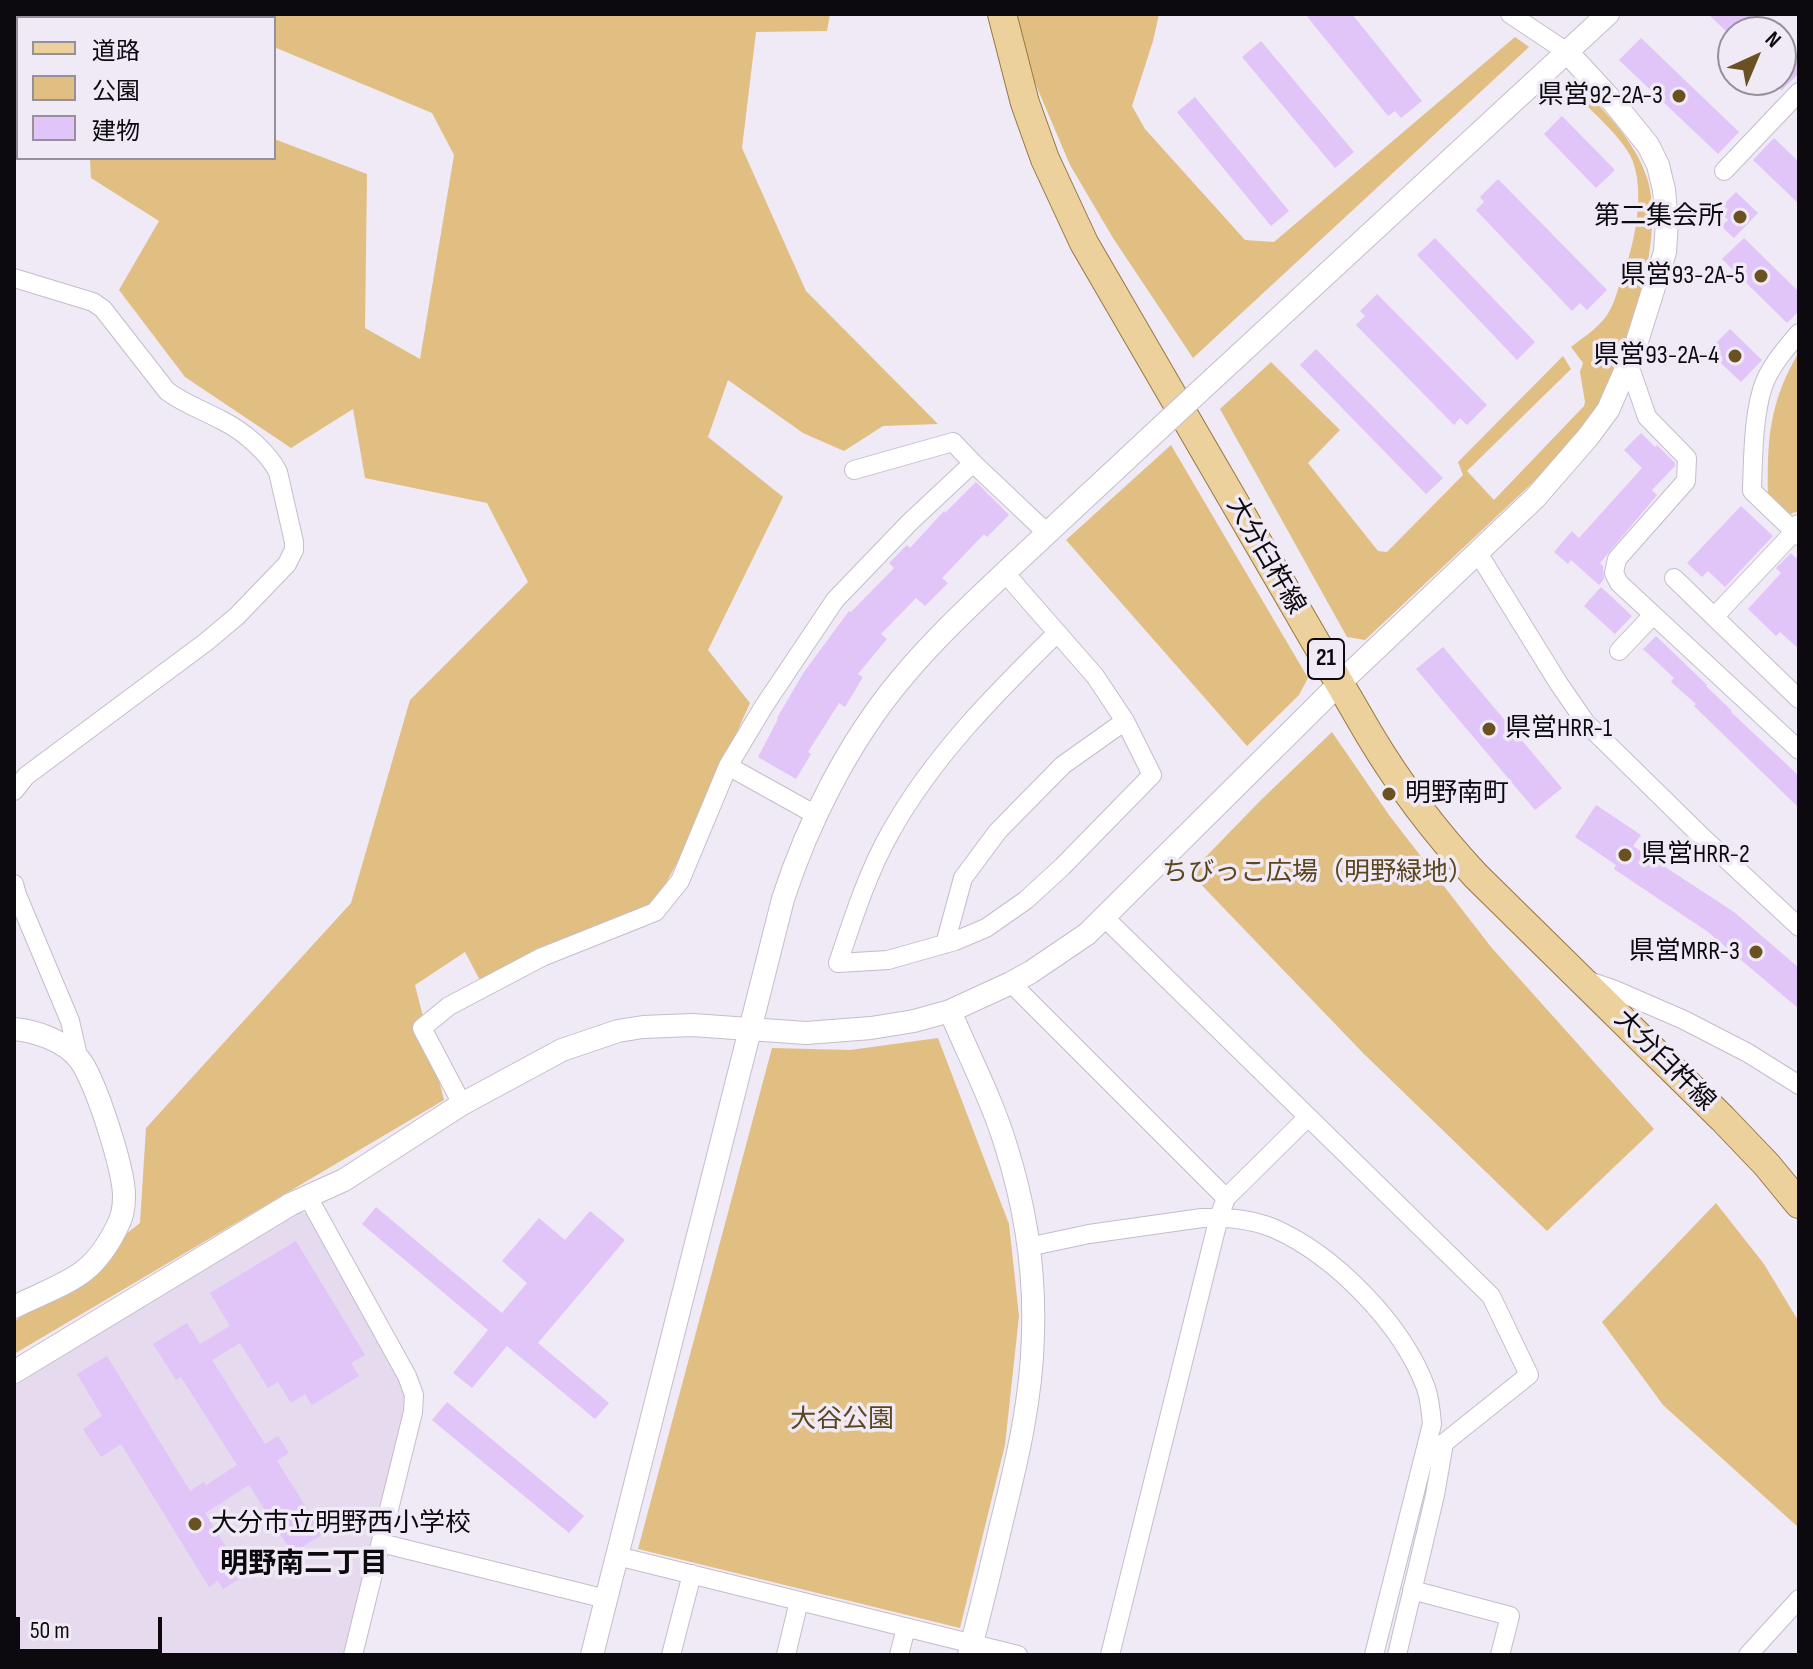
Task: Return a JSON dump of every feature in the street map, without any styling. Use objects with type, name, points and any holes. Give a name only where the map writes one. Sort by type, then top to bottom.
[{"type":"main road","name":"大分臼杵線","points":[[1002,14],[1025,103],[1045,159],[1084,243],[1385,761],[1447,845],[1723,1119],[1799,1204]]},
{"type":"street","points":[[14,1372],[291,1204],[344,1180],[462,1104],[562,1050],[618,1031],[669,1025],[806,1033],[899,1023],[950,1011],[1031,972],[1069,948],[1105,918],[1340,683],[1535,498],[1608,410],[1629,365],[1665,252],[1667,222],[1658,165],[1648,145],[1567,52],[1510,14]]},
{"type":"street","points":[[592,1655],[783,899],[816,815],[847,758],[891,692],[937,638],[1608,14]]},
{"type":"street","points":[[1724,171],[1799,92]]},
{"type":"street","points":[[14,278],[93,302],[103,309],[167,391],[227,422],[261,450],[278,472],[294,542],[294,550],[287,564],[237,616],[26,776],[14,791]]},
{"type":"street","points":[[1714,617],[1797,530],[1752,491],[1759,402],[1766,379],[1799,333]]},
{"type":"street","points":[[1629,365],[1647,417],[1687,458],[1686,481],[1617,559],[1614,573],[1619,583],[1799,750]]},
{"type":"street","points":[[854,470],[953,442],[1047,533]]},
{"type":"street","points":[[462,1104],[422,1028],[449,1006],[542,957],[655,912],[680,881],[728,766],[835,600],[910,522],[973,463]]},
{"type":"street","points":[[1478,553],[1586,723],[1799,927]]},
{"type":"street","points":[[1005,573],[1095,676],[1125,721],[1152,775],[1062,867],[1026,900],[986,928],[945,944],[888,960],[838,963],[860,896],[889,834],[923,780],[960,733],[1057,633]]},
{"type":"street","points":[[1674,578],[1799,699]]},
{"type":"street","points":[[1619,651],[1653,615]]},
{"type":"street","points":[[945,944],[963,878],[998,831],[1063,765],[1125,721]]},
{"type":"street","points":[[728,766],[816,815]]},
{"type":"street","points":[[14,884],[70,1021],[78,1056],[89,1074],[119,1162],[124,1197],[119,1224],[105,1249],[84,1271],[14,1307]]},
{"type":"street","points":[[1105,918],[1491,1296],[1529,1375],[1437,1441],[1374,1655]]},
{"type":"street","points":[[1573,971],[1592,983],[1684,1020],[1748,1053],[1799,1085]]},
{"type":"street","points":[[1011,983],[1226,1198]]},
{"type":"street","points":[[950,1011],[1006,1145],[1018,1191],[1033,1292],[1034,1332],[1028,1401],[1014,1472],[970,1650]]},
{"type":"street","points":[[14,1029],[59,1042],[78,1056]]},
{"type":"street","points":[[1110,1655],[1219,1217],[1226,1198],[1307,1118]]},
{"type":"street","points":[[308,1197],[413,1389],[413,1412],[358,1654]]},
{"type":"street","points":[[1028,1247],[1141,1226],[1219,1217],[1248,1220],[1273,1228],[1314,1250],[1368,1298],[1414,1361],[1427,1391],[1437,1441],[1435,1495],[1397,1655]]},
{"type":"street","points":[[381,1543],[606,1599]]},
{"type":"street","points":[[617,1556],[906,1628],[970,1650],[1018,1655]]},
{"type":"street","points":[[671,1655],[692,1574]]},
{"type":"street","points":[[1412,1590],[1510,1616],[1500,1655]]},
{"type":"street","points":[[1748,1655],[1799,1599]]},
{"type":"street","points":[[786,1655],[799,1601]]},
{"type":"street","points":[[899,1655],[906,1628]]},
{"type":"shaded area","name":"大分市立明野西小学校","points":[[297,1211],[308,1214],[408,1393],[344,1655],[14,1655],[14,1386]]},
{"type":"green space","points":[[195,14],[830,14],[827,31],[756,32],[742,148],[806,291],[938,424],[883,426],[844,451],[803,433],[728,380],[708,437],[783,497],[708,650],[750,703],[683,852],[653,907],[482,984],[465,952],[415,985],[444,1100],[14,1354],[14,1322],[140,1223],[146,1128],[351,903],[410,700],[528,582],[487,503],[365,478],[353,409],[291,448],[185,377],[119,290],[159,221],[91,178],[90,160],[276,160],[276,140],[367,174],[365,328],[420,359],[454,155],[432,113],[276,48],[276,16]]},
{"type":"green space","points":[[1015,14],[1159,14],[1132,106],[1145,129],[1245,240],[1274,242],[1515,37],[1529,47],[1193,358],[1113,238],[1070,165],[1024,57]]},
{"type":"green space","points":[[1574,80],[1616,125],[1634,150],[1647,178],[1652,202],[1652,230],[1642,292],[1611,379],[1582,430],[1561,456],[1365,640],[1347,637],[1220,409],[1271,362],[1340,430],[1308,463],[1378,551],[1387,552],[1463,475],[1458,462],[1563,356],[1571,369],[1467,471],[1494,500],[1584,406],[1580,372],[1583,363],[1571,347],[1609,312],[1633,239],[1638,185],[1630,155],[1609,128],[1567,87]]},
{"type":"green space","points":[[1799,352],[1799,511],[1790,514],[1768,497],[1769,439],[1781,388]]},
{"type":"green space","points":[[1171,445],[1308,678],[1299,695],[1247,746],[1066,540]]},
{"type":"green space","name":"ちびっこ広場（明野緑地）","points":[[1332,732],[1389,815],[1491,947],[1654,1129],[1547,1231],[1364,1054],[1190,873]]},
{"type":"green space","name":"大谷公園","points":[[938,1038],[1009,1224],[1019,1316],[1005,1445],[960,1628],[638,1549],[772,1048],[850,1050]]},
{"type":"green space","points":[[1716,1203],[1764,1264],[1799,1322],[1799,1528],[1663,1405],[1602,1322]]},
{"type":"building","points":[[1305,14],[1352,14],[1422,101],[1401,118],[1395,111],[1388,116]]},
{"type":"building","points":[[1708,14],[1755,16],[1717,16],[1717,23]]},
{"type":"building","name":"県営92-2A-3","points":[[1641,38],[1739,132],[1718,154],[1619,60]]},
{"type":"building","points":[[1261,41],[1354,152],[1335,168],[1242,57]]},
{"type":"building","points":[[1195,97],[1289,211],[1271,226],[1177,112]]},
{"type":"building","points":[[1562,116],[1615,170],[1596,188],[1544,134]]},
{"type":"building","points":[[1774,138],[1799,162],[1799,204],[1753,160]]},
{"type":"building","points":[[1498,179],[1607,290],[1587,310],[1580,303],[1572,311],[1476,210],[1484,202],[1480,197]]},
{"type":"building","name":"第二集会所","points":[[1736,192],[1758,213],[1734,238],[1721,226],[1728,220],[1723,215],[1728,210],[1723,205]]},
{"type":"building","points":[[1435,238],[1535,342],[1517,360],[1417,255]]},
{"type":"building","name":"県営93-2A-5","points":[[1744,238],[1799,292],[1799,311],[1787,323],[1722,259]]},
{"type":"building","points":[[1377,294],[1487,405],[1467,425],[1460,418],[1454,425],[1356,325],[1365,316],[1360,311]]},
{"type":"building","name":"県営93-2A-4","points":[[1730,329],[1762,360],[1741,382],[1708,351]]},
{"type":"building","points":[[1316,349],[1443,478],[1426,494],[1300,365]]},
{"type":"building","points":[[1641,433],[1655,447],[1657,445],[1675,466],[1652,490],[1657,495],[1600,563],[1604,579],[1599,585],[1571,560],[1568,564],[1554,552],[1572,531],[1579,538],[1642,468],[1624,450]]},
{"type":"building","points":[[976,482],[1009,515],[987,537],[984,534],[942,578],[948,583],[925,606],[916,598],[881,634],[887,639],[858,674],[863,677],[845,707],[839,703],[808,752],[811,754],[796,779],[758,757],[804,672],[849,611],[894,568],[889,563],[907,545],[910,548]]},
{"type":"building","points":[[1741,506],[1773,536],[1725,587],[1708,571],[1702,577],[1687,563]]},
{"type":"building","points":[[1791,553],[1796,558],[1799,554],[1799,649],[1780,632],[1776,636],[1748,609],[1781,573],[1776,568]]},
{"type":"building","points":[[1601,587],[1632,616],[1615,634],[1584,606]]},
{"type":"building","points":[[1656,636],[1799,776],[1799,808],[1694,706],[1696,704],[1671,682],[1674,678],[1643,649]]},
{"type":"building","name":"県営HRR-1","points":[[1443,647],[1562,788],[1535,810],[1416,669]]},
{"type":"building","points":[[1596,805],[1641,835],[1633,846],[1734,912],[1799,968],[1799,1009],[1708,932],[1614,869],[1616,865],[1575,837]]},
{"type":"building","points":[[376,1207],[502,1313],[527,1283],[502,1261],[539,1218],[565,1240],[590,1211],[625,1240],[538,1343],[609,1403],[595,1419],[507,1346],[472,1388],[453,1373],[488,1330],[362,1224]]},
{"type":"building","points":[[296,1241],[365,1355],[351,1363],[359,1376],[312,1405],[305,1394],[291,1403],[278,1382],[268,1388],[240,1343],[212,1360],[265,1444],[278,1436],[289,1453],[277,1461],[323,1534],[292,1553],[249,1485],[205,1513],[239,1568],[236,1570],[241,1578],[223,1589],[218,1581],[209,1587],[121,1444],[101,1457],[83,1429],[102,1416],[77,1374],[107,1356],[190,1491],[204,1482],[206,1485],[237,1465],[181,1377],[176,1380],[153,1344],[187,1323],[200,1344],[230,1326],[210,1293]]},
{"type":"building","points":[[447,1402],[584,1516],[569,1533],[432,1420]]},
{"type":"place","name":"県営92-2A-3","points":[[1679,96]]},
{"type":"place","name":"第二集会所","points":[[1740,217]]},
{"type":"place","name":"県営93-2A-5","points":[[1761,276]]},
{"type":"place","name":"県営93-2A-4","points":[[1735,356]]},
{"type":"place","name":"県営HRR-1","points":[[1489,729]]},
{"type":"place","name":"明野南町","points":[[1389,794]]},
{"type":"place","name":"県営HRR-2","points":[[1625,855]]},
{"type":"place","name":"県営MRR-3","points":[[1756,952]]},
{"type":"place","name":"大分市立明野西小学校","points":[[195,1524]]},
{"type":"district","name":"明野南二丁目","points":[[304,1565]]}]
